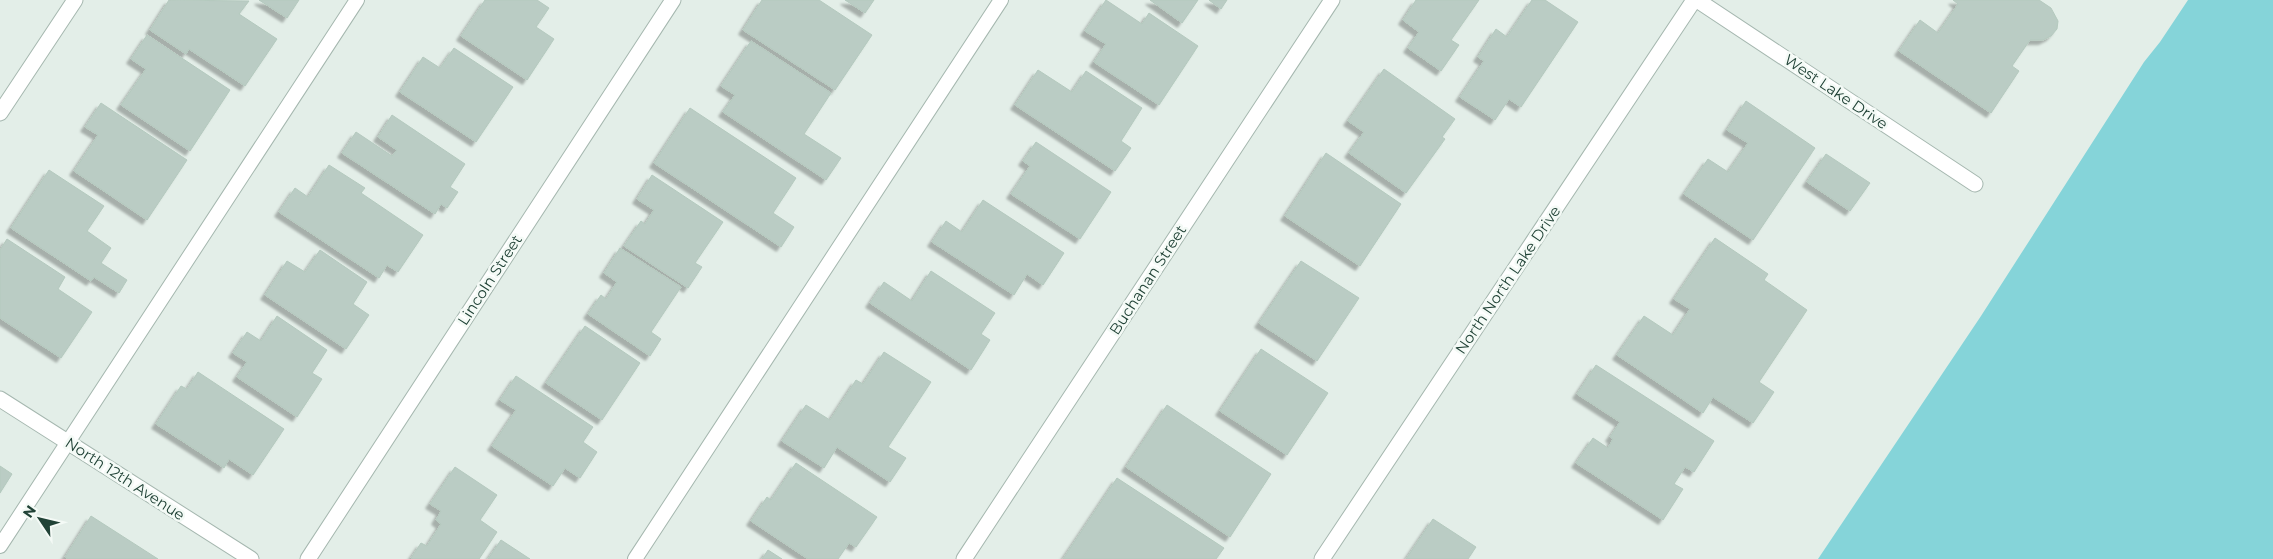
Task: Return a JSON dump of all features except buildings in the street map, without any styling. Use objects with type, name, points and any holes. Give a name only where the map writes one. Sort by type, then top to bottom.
[{"type":"street","points":[[0,113],[75,0]]},
{"type":"street","name":"Lincoln Street","points":[[308,559],[673,0]]},
{"type":"street","name":"Buchanan Street","points":[[964,559],[1332,0]]},
{"type":"street","name":"West Lake Drive","points":[[1696,0],[1975,184]]},
{"type":"street","name":"North North Lake Drive","points":[[1322,559],[1696,0]]},
{"type":"street","name":"North 12th Avenue","points":[[0,399],[251,559]]},
{"type":"lane","points":[[0,546],[357,0]]},
{"type":"lane","points":[[635,559],[1001,0]]},
{"type":"water","points":[[2188,0],[2273,0],[2273,559],[1818,559],[1981,316],[2144,62]]}]
